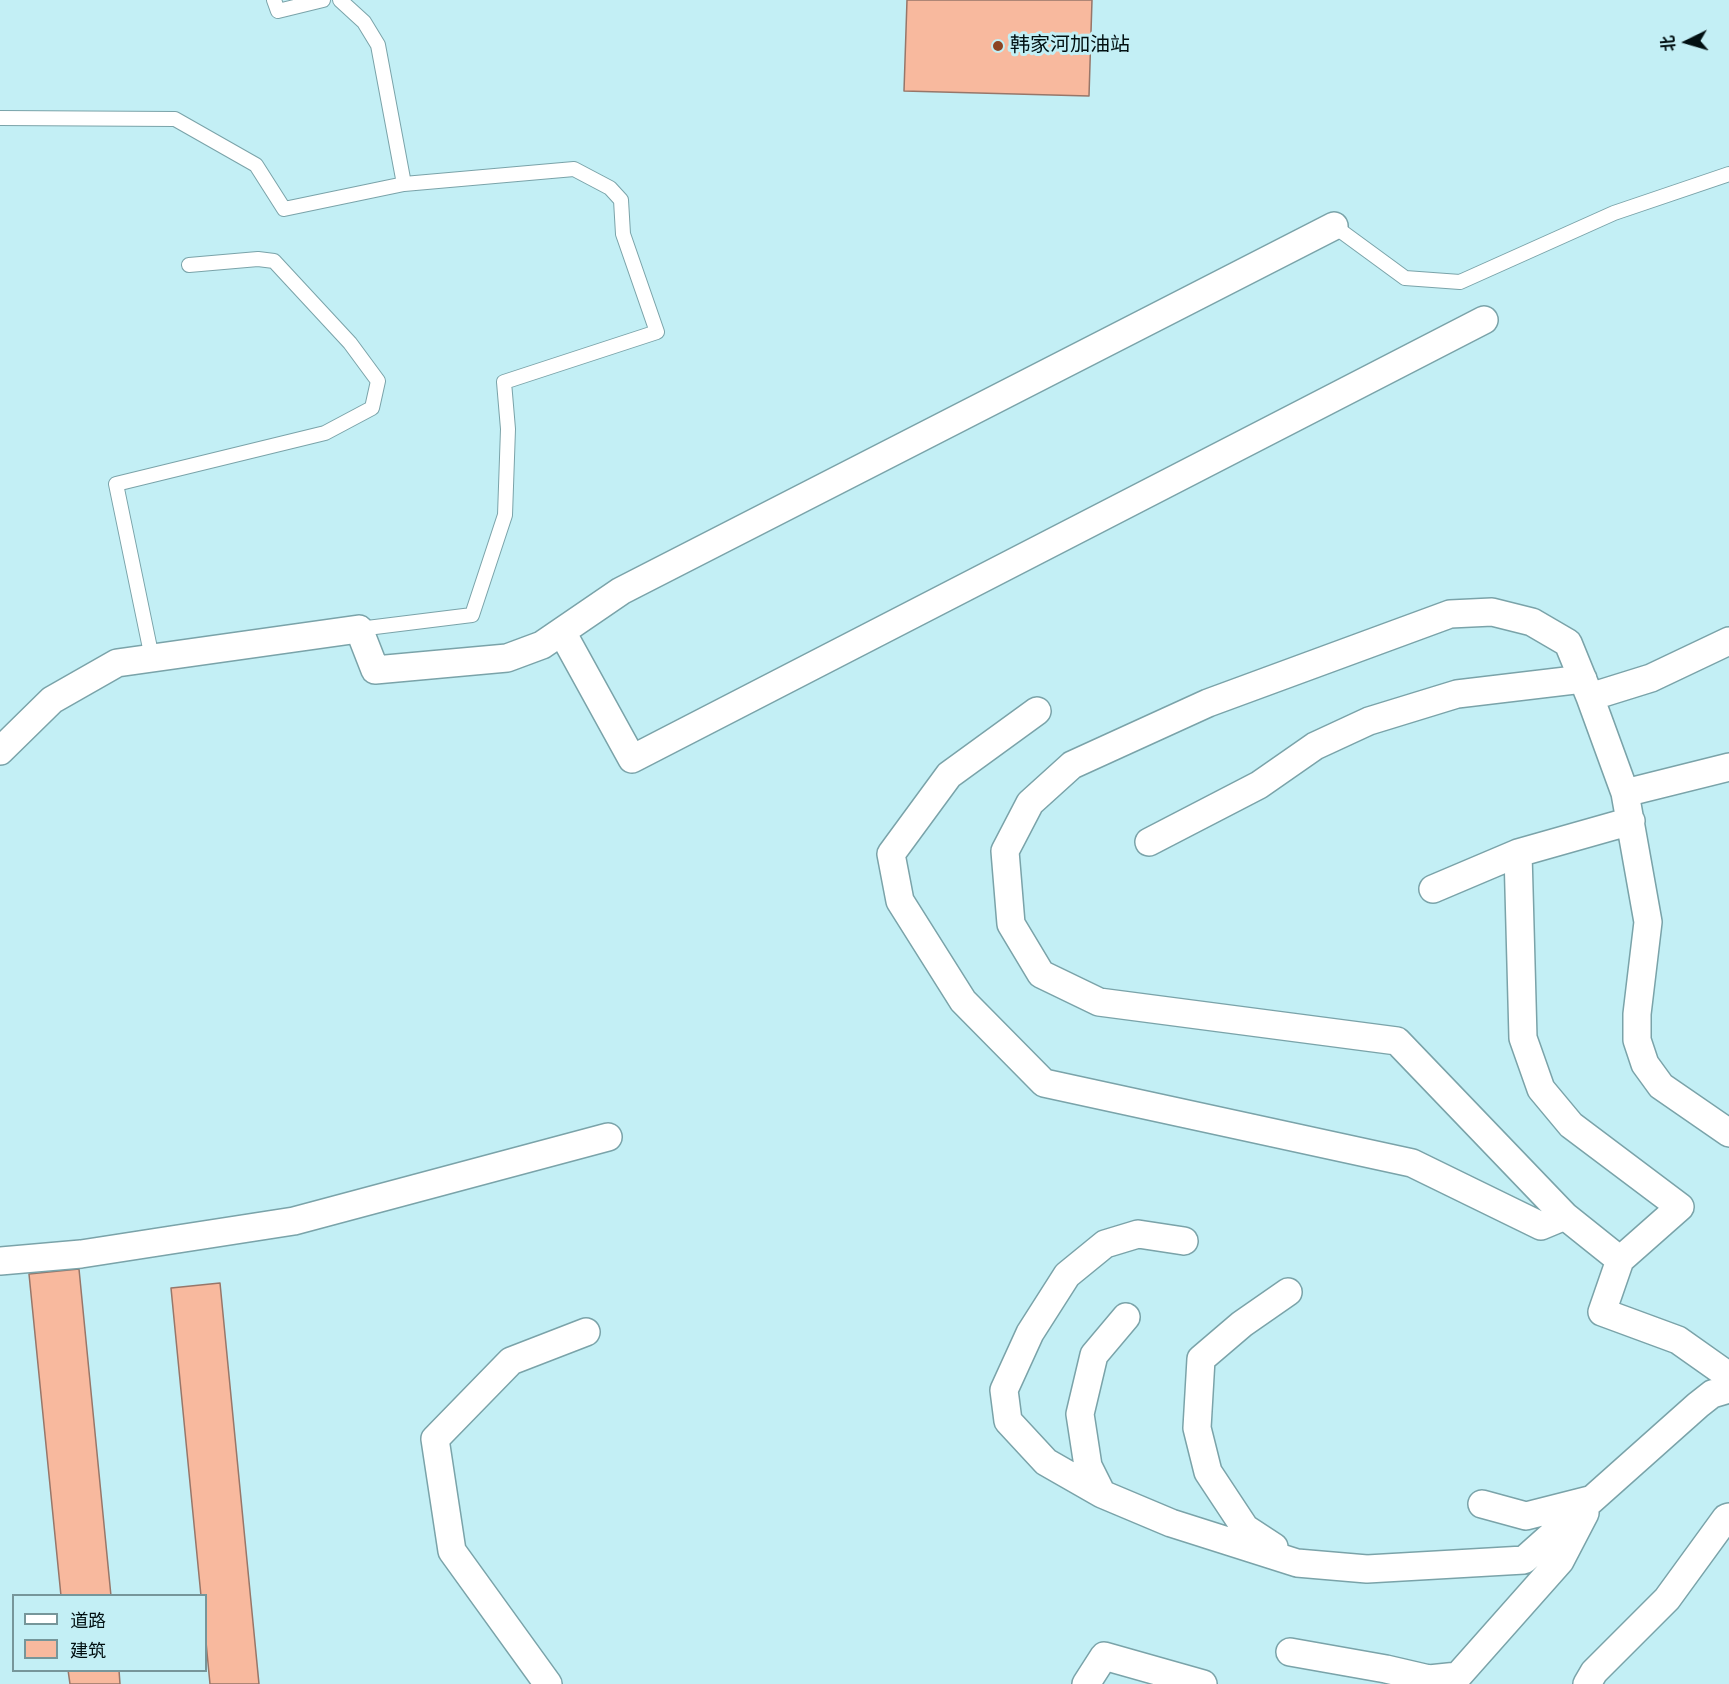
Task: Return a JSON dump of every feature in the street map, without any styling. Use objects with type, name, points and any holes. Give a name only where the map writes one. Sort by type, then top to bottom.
[{"type":"street","points":[[0,751],[52,700],[117,663],[359,629],[375,670],[507,658],[542,645],[621,591],[1334,226]]},
{"type":"street","points":[[562,632],[632,759],[1484,320]]},
{"type":"street","points":[[1620,1260],[1565,1216],[1397,1041],[1100,1002],[1041,974],[1011,924],[1005,851],[1030,804],[1072,765],[1208,703],[1450,614],[1492,612],[1532,622],[1568,643],[1625,793],[1648,922],[1637,1014],[1637,1040],[1645,1064],[1661,1086],[1729,1133]]},
{"type":"street","points":[[1149,842],[1258,785],[1315,746],[1369,721],[1457,694],[1587,688],[1651,678],[1729,641]]},
{"type":"street","points":[[1037,711],[949,775],[891,854],[900,901],[963,1001],[1044,1083],[1412,1163],[1541,1226],[1565,1216]]},
{"type":"street","points":[[1625,793],[1729,767]]},
{"type":"street","points":[[1433,889],[1518,853],[1631,821]]},
{"type":"street","points":[[1184,1242],[1138,1234],[1105,1244],[1067,1275],[1030,1333],[1004,1390],[1008,1421],[1046,1462],[1102,1494],[1171,1523],[1297,1563],[1367,1569],[1524,1560],[1712,1395],[1728,1377],[1678,1340],[1602,1312],[1620,1260],[1680,1207],[1571,1125],[1541,1089],[1523,1038],[1518,853]]},
{"type":"street","points":[[0,1261],[81,1254],[294,1221],[608,1137]]},
{"type":"street","points":[[1288,1292],[1242,1324],[1201,1359],[1197,1428],[1208,1472],[1245,1528],[1297,1563]]},
{"type":"street","points":[[1102,1494],[1088,1466],[1080,1414],[1094,1355],[1126,1317]]},
{"type":"street","points":[[548,1684],[452,1551],[435,1439],[511,1361],[586,1332]]},
{"type":"street","points":[[1482,1504],[1526,1516],[1593,1499]]},
{"type":"street","points":[[1290,1652],[1429,1679],[1456,1680],[1560,1561],[1593,1499]]},
{"type":"street","points":[[1587,1684],[1594,1672],[1666,1599],[1729,1517]]},
{"type":"street","points":[[1086,1684],[1104,1656],[1203,1684]]},
{"type":"lane","points":[[274,0],[278,11],[323,0]]},
{"type":"lane","points":[[340,0],[364,21],[378,45],[404,184]]},
{"type":"lane","points":[[0,118],[175,119],[256,165],[284,209],[404,184],[574,169],[610,188],[621,200],[623,234],[657,332],[504,382],[508,429],[505,515],[472,615],[359,629]]},
{"type":"lane","points":[[1334,226],[1405,278],[1460,282],[1614,213],[1729,174]]},
{"type":"lane","points":[[152,658],[116,484],[325,433],[372,408],[378,381],[350,343],[274,261],[258,259],[189,265]]},
{"type":"building","name":"韩家河加油站","points":[[907,0],[1092,0],[1089,96],[904,91]]},
{"type":"building","points":[[79,1269],[111,1594],[61,1594],[29,1274]]},
{"type":"building","points":[[220,1283],[259,1684],[210,1684],[207,1652],[207,1594],[201,1594],[171,1288]]},
{"type":"building","points":[[68,1672],[119,1672],[120,1684],[70,1684]]},
{"type":"place","name":"韩家河加油站","points":[[998,46]]}]
